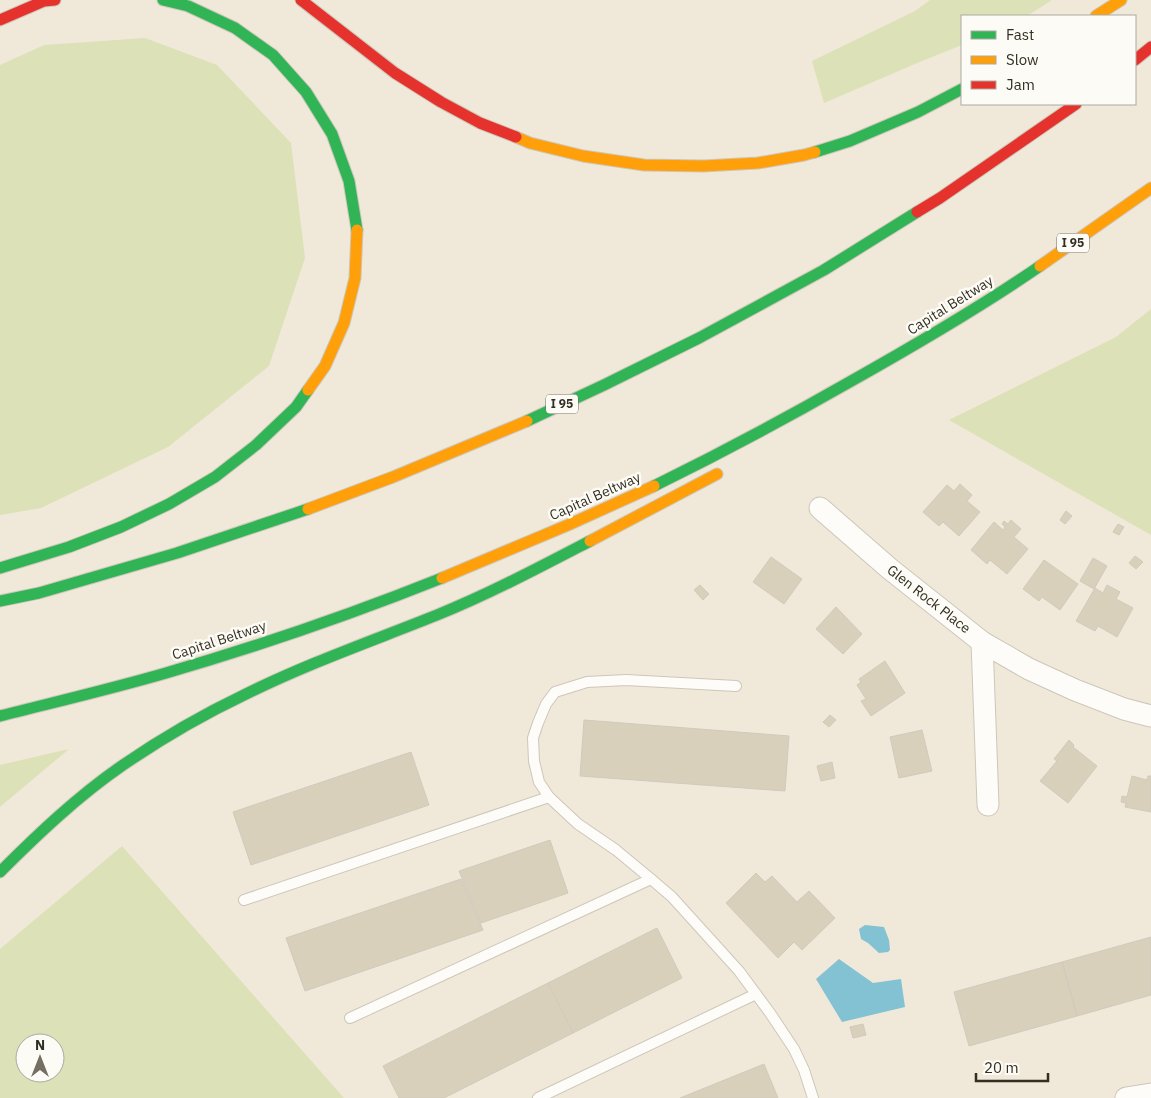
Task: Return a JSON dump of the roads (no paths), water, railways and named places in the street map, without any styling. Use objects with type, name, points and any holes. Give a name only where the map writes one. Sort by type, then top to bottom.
[{"type":"highway","points":[[0,20],[44,1],[55,0]]},
{"type":"highway","points":[[0,568],[69,547],[121,527],[169,504],[215,477],[256,444],[296,407],[324,366],[344,323],[356,278],[357,233],[350,181],[332,134],[306,92],[273,55],[236,28],[188,6],[162,0]]},
{"type":"highway","points":[[301,0],[395,73],[441,102],[480,123],[530,142],[583,156],[644,165],[703,166],[758,163],[804,155],[850,141],[918,112],[961,90]]},
{"type":"highway","points":[[1098,15],[1121,0]]},
{"type":"highway","points":[[1136,59],[1151,47]]},
{"type":"highway","name":"I 95","points":[[0,602],[39,593],[177,553],[286,517],[393,477],[504,431],[604,385],[690,342],[824,270],[940,198],[1075,105]]},
{"type":"highway","name":"Capital Beltway","points":[[0,716],[71,700],[127,684],[202,662],[317,624],[428,584],[542,536],[646,489],[748,438],[872,370],[993,297],[1123,210],[1151,188]]},
{"type":"highway","points":[[885,375],[993,297]]},
{"type":"highway","points":[[0,872],[76,802],[114,773],[168,736],[236,698],[286,674],[439,614],[551,562],[730,467]]},
{"type":"street","name":"Glen Rock Place","points":[[820,508],[890,569],[982,642],[988,805]]},
{"type":"street","points":[[982,642],[1029,670],[1124,709],[1151,716]]},
{"type":"street","points":[[1126,1098],[1151,1094]]},
{"type":"lane","points":[[736,686],[626,680],[587,682],[556,692],[546,704],[533,738],[534,761],[539,782],[550,797],[578,824],[616,850],[672,897],[739,971],[794,1049],[804,1070],[813,1098]]},
{"type":"lane","points":[[244,900],[550,797]]},
{"type":"lane","points":[[350,1018],[651,879]]},
{"type":"lane","points":[[538,1098],[756,994]]},
{"type":"water","points":[[865,925],[884,927],[889,940],[890,950],[888,952],[879,953],[861,939],[859,929]]},
{"type":"water","points":[[839,959],[873,983],[901,979],[905,1007],[842,1022],[816,979]]}]
